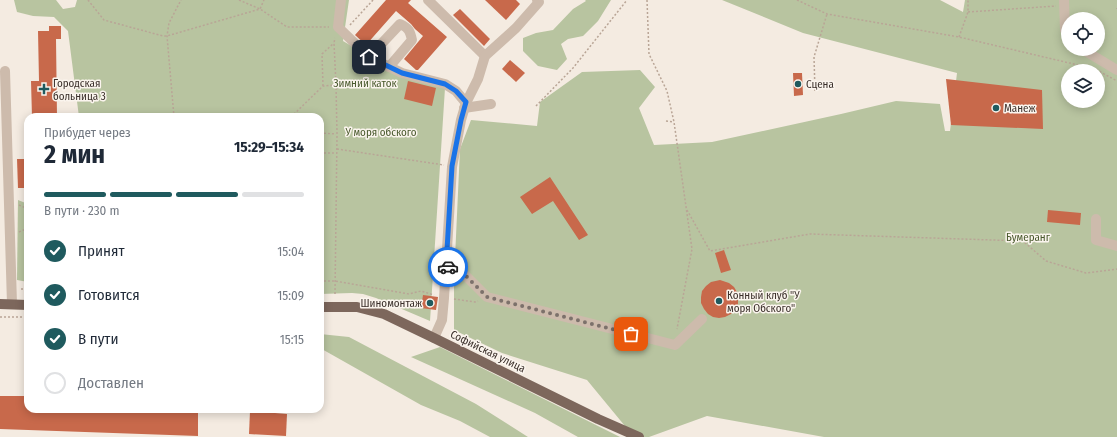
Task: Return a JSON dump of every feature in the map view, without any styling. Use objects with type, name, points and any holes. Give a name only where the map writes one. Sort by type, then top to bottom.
[{"type":"main road","points":[[0,304],[24,305]]},
{"type":"main road","name":"Софийская улица","points":[[324,307],[357,307],[384,314],[598,419],[639,437]]},
{"type":"lane","points":[[341,0],[340,30],[369,57],[402,73],[445,84],[456,91],[465,105]]},
{"type":"lane","points":[[428,0],[485,56]]},
{"type":"lane","points":[[434,338],[442,320],[452,166],[465,105],[478,79],[485,56],[516,28],[539,2],[537,0]]},
{"type":"lane","points":[[369,57],[400,24],[406,26],[410,30],[412,40],[389,66]]},
{"type":"lane","points":[[1094,56],[1117,70]]},
{"type":"lane","points":[[5,70],[12,304]]},
{"type":"lane","points":[[465,105],[491,104]]},
{"type":"lane","points":[[1096,219],[1096,240],[1117,246]]},
{"type":"lane","points":[[446,267],[463,273],[487,297],[675,345],[702,319]]},
{"type":"path","points":[[88,0],[104,20],[163,36],[260,9],[264,0]]},
{"type":"path","points":[[174,113],[167,36],[169,23],[181,0]]},
{"type":"path","points":[[239,0],[260,9],[287,27],[340,30]]},
{"type":"path","points":[[323,86],[322,54],[334,43],[340,30],[373,0]]},
{"type":"path","points":[[536,106],[573,68],[627,0]]},
{"type":"path","points":[[647,0],[649,54],[666,91],[674,122],[692,249],[677,330]]},
{"type":"path","points":[[797,0],[802,1],[827,14],[959,37],[1095,69],[1117,81]]},
{"type":"path","points":[[959,37],[968,12],[968,0]]},
{"type":"path","points":[[968,12],[1064,3]]},
{"type":"path","points":[[815,91],[814,57],[827,14]]},
{"type":"path","points":[[334,43],[337,134],[335,294]]},
{"type":"path","points":[[295,113],[323,86],[336,85]]},
{"type":"path","points":[[666,121],[674,122]]},
{"type":"path","points":[[324,133],[337,134]]},
{"type":"path","points":[[337,149],[452,166]]},
{"type":"path","points":[[324,153],[336,153]]},
{"type":"path","points":[[687,210],[710,251],[810,234],[1023,241],[1046,261],[1086,273],[1117,269]]},
{"type":"path","points":[[324,281],[408,294],[421,292],[444,298],[475,302],[487,297]]},
{"type":"path","points":[[0,316],[24,317]]},
{"type":"green space","name":"У моря обского","points":[[14,0],[56,0],[63,9],[75,7],[77,0],[349,0],[343,41],[398,73],[445,88],[430,321],[363,294],[324,294],[324,113],[78,113],[68,31],[54,17],[33,16],[17,12]]},
{"type":"green space","points":[[585,0],[611,0],[598,21],[583,36],[568,39],[561,44],[567,59],[557,70],[538,66],[523,51],[523,38],[536,33],[553,30],[573,9],[586,1]]},
{"type":"green space","name":"Бумеранг","points":[[722,0],[940,0],[963,12],[965,0],[1117,0],[1117,437],[824,437],[707,416],[649,437],[634,437],[587,380],[502,353],[454,330],[454,280],[460,149],[471,120],[537,126],[540,102],[582,72],[640,70],[655,87],[639,108],[654,145],[712,142],[896,101],[940,104],[945,131],[950,131],[957,73],[803,33]]},
{"type":"green space","points":[[18,200],[24,202],[24,281],[17,280]]},
{"type":"green space","points":[[324,334],[349,337],[476,404],[528,437],[490,437],[460,421],[421,405],[324,350]]},
{"type":"green space","points":[[440,347],[620,437],[578,437],[535,413],[411,357]]},
{"type":"building","points":[[386,0],[411,0],[408,3],[447,37],[418,70],[416,70],[404,59],[423,36],[396,11],[366,45],[355,35]]},
{"type":"building","points":[[485,0],[516,0],[520,4],[506,20]]},
{"type":"building","points":[[460,9],[490,39],[484,46],[453,15]]},
{"type":"building","points":[[49,26],[61,26],[61,39],[56,39],[57,113],[32,113],[31,81],[39,81],[38,31],[49,31]]},
{"type":"building","points":[[510,60],[525,73],[516,82],[502,69]]},
{"type":"building","name":"Сцена","points":[[793,73],[802,73],[803,95],[794,96]]},
{"type":"building","name":"Манеж","points":[[946,79],[1042,90],[1043,129],[951,125]]},
{"type":"building","points":[[408,81],[436,88],[432,106],[404,99]]},
{"type":"building","points":[[17,159],[24,159],[24,188],[18,188]]},
{"type":"building","points":[[550,177],[588,235],[579,240],[553,201],[532,214],[520,197]]},
{"type":"building","points":[[1048,210],[1081,213],[1080,225],[1047,222]]},
{"type":"building","points":[[724,250],[731,270],[721,273],[715,253]]},
{"type":"building","name":"Конный клуб \"У моря Обского\"","points":[[720,280],[729,283],[734,287],[737,292],[738,304],[731,314],[719,318],[708,314],[701,303],[701,297],[702,291],[706,286],[711,282]]},
{"type":"building","name":"Шиномонтаж","points":[[423,295],[438,297],[436,310],[421,308]]},
{"type":"building","points":[[0,396],[24,396],[24,413],[198,413],[198,436],[0,429]]},
{"type":"building","points":[[250,413],[287,414],[286,436],[249,434]]},
{"type":"way so far","points":[[448,267],[463,273],[487,297],[631,334]]},
{"type":"place","name":"Сцена","points":[[798,84]]},
{"type":"place","name":"Городская больница 3","points":[[44,89]]},
{"type":"place","name":"Манеж","points":[[996,108]]},
{"type":"place","name":"Конный клуб \"У моря Обского\"","points":[[719,301]]},
{"type":"place","name":"Шиномонтаж","points":[[430,303]]},
{"type":"route","points":[[369,57],[402,73],[445,84],[456,91],[466,102],[452,166],[446,267],[448,267]]},
{"type":"park label","name":"Зимний каток","points":[[365,83]]}]
